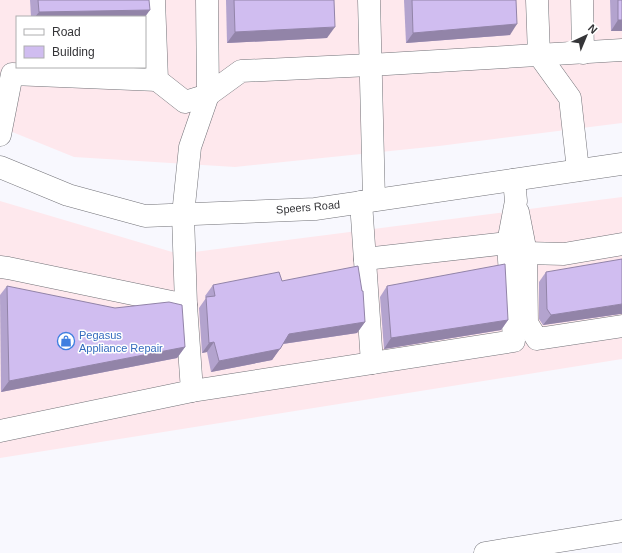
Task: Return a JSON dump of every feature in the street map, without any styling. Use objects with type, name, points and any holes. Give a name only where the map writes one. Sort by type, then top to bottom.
[{"type":"main road","points":[[154,0],[157,80]]},
{"type":"main road","points":[[192,392],[186,305],[183,214],[190,147],[208,95],[207,0]]},
{"type":"main road","points":[[369,0],[370,65],[368,201],[365,259],[372,363]]},
{"type":"main road","points":[[537,0],[539,55],[570,98],[578,170]]},
{"type":"main road","points":[[582,0],[583,53]]},
{"type":"main road","points":[[0,135],[6,71],[157,80],[185,102],[208,95],[241,71],[622,50]]},
{"type":"main road","name":"Speers Road","points":[[0,167],[68,195],[145,216],[315,209],[622,164]]},
{"type":"main road","points":[[0,431],[192,392],[514,341],[517,248],[514,180]]},
{"type":"main road","points":[[365,259],[517,248],[564,254],[622,244]]},
{"type":"main road","points":[[517,248],[527,323],[537,339],[622,326]]},
{"type":"main road","points":[[0,267],[186,305]]},
{"type":"main road","points":[[485,553],[622,531]]},
{"type":"shaded area","points":[[0,0],[622,0],[622,123],[439,146],[235,167],[74,157],[0,127]]},
{"type":"shaded area","points":[[622,197],[622,359],[0,458],[0,201],[179,254]]},
{"type":"building","points":[[38,0],[149,0],[150,10],[39,12]]},
{"type":"building","points":[[234,0],[334,0],[335,27],[235,32]]},
{"type":"building","points":[[412,0],[516,0],[517,24],[413,33]]},
{"type":"building","points":[[618,0],[622,0],[622,20],[618,20]]},
{"type":"building","points":[[622,259],[622,304],[551,315],[547,309],[546,272]]},
{"type":"building","points":[[505,264],[508,320],[391,338],[387,286]]},
{"type":"building","points":[[358,266],[363,291],[365,322],[289,334],[280,349],[219,361],[214,342],[209,343],[206,297],[215,296],[213,285],[279,272],[282,281]]},
{"type":"building","points":[[7,286],[115,308],[169,302],[182,305],[185,347],[9,381]]},
{"type":"place","name":"Pegasus Appliance Repair","points":[[66,341]]}]
